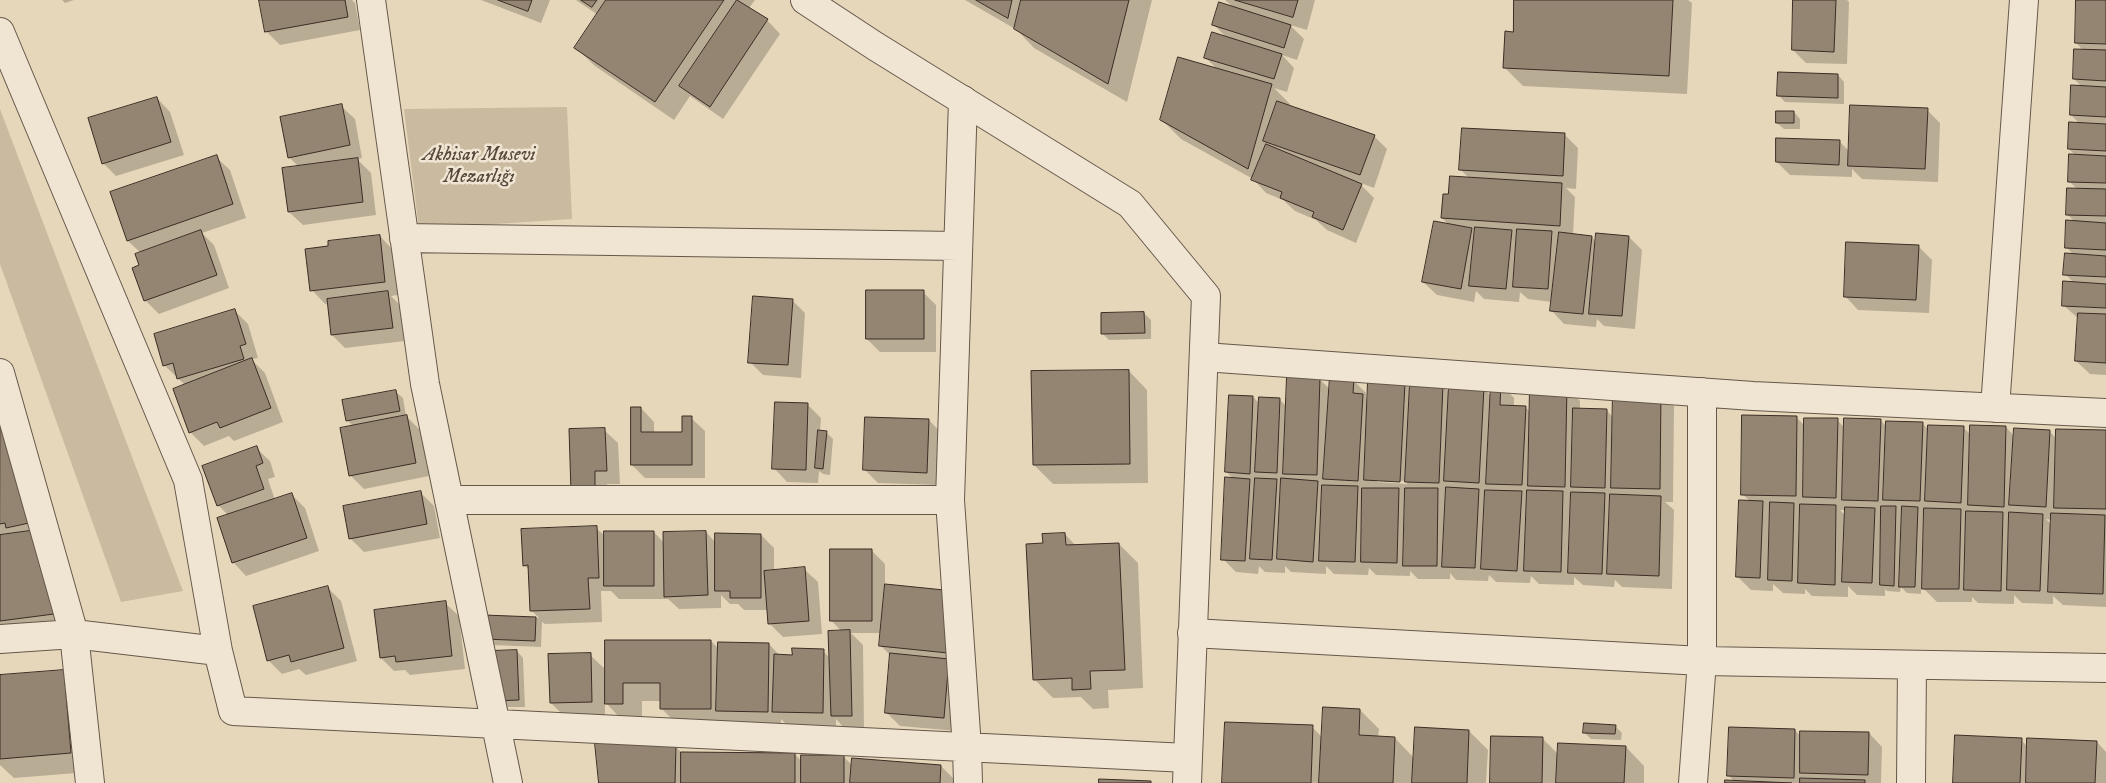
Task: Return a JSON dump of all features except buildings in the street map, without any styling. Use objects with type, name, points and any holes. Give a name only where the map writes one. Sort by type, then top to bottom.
[{"type":"street","points":[[371,0],[425,384],[508,783]]},
{"type":"street","points":[[0,32],[188,480],[218,651],[234,712],[967,748],[1187,771],[1206,296],[1130,204],[806,0]]},
{"type":"street","points":[[1995,408],[2024,0]]},
{"type":"street","points":[[963,100],[950,500],[968,783]]},
{"type":"street","points":[[404,238],[958,246]]},
{"type":"street","points":[[1204,357],[1702,392],[2106,413]]},
{"type":"street","points":[[0,374],[74,634],[90,783]]},
{"type":"street","points":[[1692,783],[1702,662],[1702,392]]},
{"type":"street","points":[[449,500],[950,500]]},
{"type":"street","points":[[1192,633],[1702,662],[2106,668]]},
{"type":"street","points":[[0,640],[74,634],[218,651]]},
{"type":"street","points":[[1912,665],[1912,783]]},
{"type":"green space","name":"Akhisar Musevi Mezarlığı","points":[[567,107],[572,219],[419,229],[404,109]]},
{"type":"green space","points":[[0,109],[183,591],[121,602],[0,264]]}]
